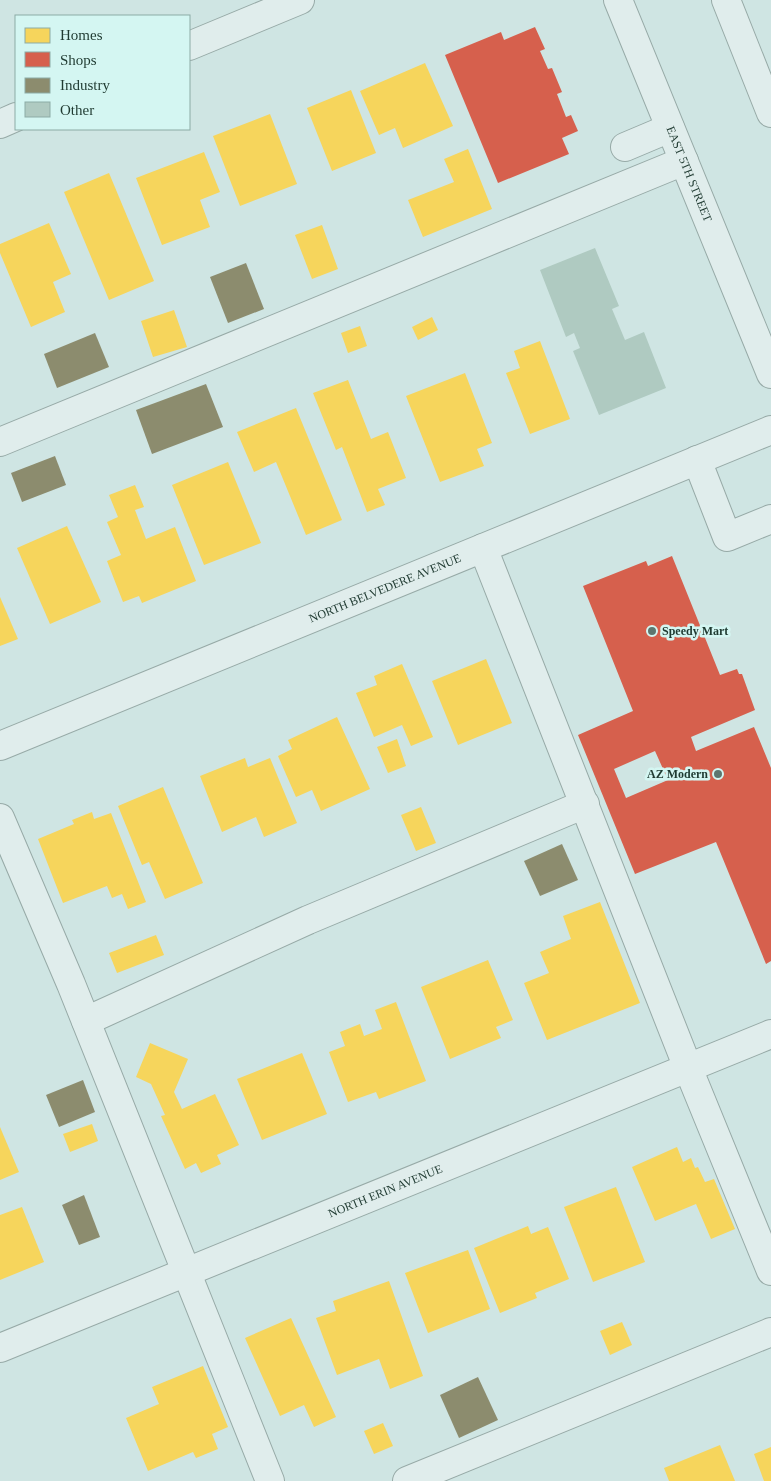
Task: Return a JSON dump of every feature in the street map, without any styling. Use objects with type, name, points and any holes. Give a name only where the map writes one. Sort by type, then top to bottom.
[{"type":"street","points":[[190,46],[300,0]]},
{"type":"street","name":"EAST 5TH STREET","points":[[618,0],[684,161],[765,343],[771,374]]},
{"type":"street","points":[[726,0],[771,113]]},
{"type":"street","points":[[0,124],[15,117]]},
{"type":"street","points":[[625,147],[670,128]]},
{"type":"street","points":[[0,442],[684,161]]},
{"type":"street","name":"NORTH BELVEDERE AVENUE","points":[[0,746],[771,430]]},
{"type":"street","points":[[697,460],[727,537],[771,519]]},
{"type":"street","points":[[483,548],[688,1068],[771,1271]]},
{"type":"street","points":[[86,1021],[308,920],[585,804]]},
{"type":"street","points":[[0,818],[86,1021],[270,1481]]},
{"type":"street","name":"NORTH ERIN AVENUE","points":[[0,1348],[771,1034]]},
{"type":"street","points":[[407,1481],[771,1332]]},
{"type":"building: Homes","points":[[425,63],[453,126],[403,148],[395,128],[379,135],[360,91]]},
{"type":"building: Homes","points":[[351,90],[376,153],[332,171],[307,108]]},
{"type":"building: Homes","points":[[270,114],[297,184],[240,206],[213,136]]},
{"type":"building: Homes","points":[[468,149],[492,209],[423,237],[408,200],[454,182],[444,159]]},
{"type":"building: Homes","points":[[204,152],[220,192],[200,200],[210,227],[162,245],[136,178]]},
{"type":"building: Homes","points":[[109,173],[154,281],[109,300],[64,192]]},
{"type":"building: Homes","points":[[49,223],[71,274],[53,282],[65,312],[31,327],[0,253],[0,244]]},
{"type":"building: Homes","points":[[322,225],[338,269],[312,279],[295,235]]},
{"type":"building: Homes","points":[[174,310],[187,347],[153,357],[141,321]]},
{"type":"building: Homes","points":[[432,317],[438,330],[418,340],[412,327]]},
{"type":"building: Homes","points":[[360,326],[367,346],[348,353],[341,333]]},
{"type":"building: Homes","points":[[540,341],[570,419],[530,434],[506,373],[520,368],[514,351]]},
{"type":"building: Homes","points":[[465,373],[492,443],[477,449],[484,466],[440,482],[406,396]]},
{"type":"building: Homes","points":[[348,380],[371,439],[388,432],[406,478],[378,489],[385,505],[367,512],[342,447],[336,450],[313,393]]},
{"type":"building: Homes","points":[[296,408],[342,520],[306,535],[276,462],[254,472],[237,432]]},
{"type":"building: Homes","points":[[228,462],[261,543],[204,565],[172,485]]},
{"type":"building: Homes","points":[[135,485],[144,507],[135,510],[146,539],[175,527],[196,581],[142,603],[139,596],[123,602],[107,561],[121,555],[107,522],[118,517],[109,495]]},
{"type":"building: Homes","points":[[67,526],[101,602],[50,624],[17,548]]},
{"type":"building: Homes","points":[[0,597],[18,639],[0,646]]},
{"type":"building: Homes","points":[[486,659],[512,723],[458,745],[432,681]]},
{"type":"building: Homes","points":[[402,664],[433,737],[411,746],[402,725],[374,737],[356,693],[377,685],[374,676]]},
{"type":"building: Homes","points":[[337,717],[370,789],[321,811],[312,790],[296,797],[278,756],[292,749],[288,740]]},
{"type":"building: Homes","points":[[397,739],[406,766],[388,773],[377,747]]},
{"type":"building: Homes","points":[[245,758],[248,767],[270,758],[297,823],[264,837],[256,817],[222,832],[200,776]]},
{"type":"building: Homes","points":[[163,787],[203,883],[165,899],[149,862],[142,865],[118,806]]},
{"type":"building: Homes","points":[[421,807],[436,843],[416,851],[401,815]]},
{"type":"building: Homes","points":[[92,812],[94,819],[111,813],[146,902],[128,909],[122,894],[112,898],[107,886],[63,903],[38,839],[74,824],[72,820]]},
{"type":"building: Homes","points":[[600,902],[640,1003],[547,1040],[524,983],[549,973],[540,952],[571,939],[563,916]]},
{"type":"building: Homes","points":[[156,935],[164,955],[117,973],[109,953]]},
{"type":"building: Homes","points":[[488,960],[513,1020],[496,1027],[501,1038],[450,1059],[421,987]]},
{"type":"building: Homes","points":[[396,1002],[426,1081],[379,1099],[376,1092],[348,1102],[329,1052],[345,1046],[340,1032],[360,1024],[364,1036],[382,1029],[375,1010]]},
{"type":"building: Homes","points":[[150,1043],[188,1059],[174,1092],[182,1109],[215,1094],[239,1145],[217,1155],[221,1164],[201,1173],[196,1163],[185,1169],[161,1116],[165,1115],[151,1084],[136,1077]]},
{"type":"building: Homes","points":[[302,1053],[327,1114],[262,1140],[237,1079]]},
{"type":"building: Homes","points":[[92,1124],[98,1141],[70,1152],[63,1134]]},
{"type":"building: Homes","points":[[0,1127],[19,1172],[0,1180]]},
{"type":"building: Homes","points":[[677,1147],[683,1162],[691,1158],[695,1168],[698,1167],[705,1182],[714,1179],[735,1229],[711,1239],[696,1204],[655,1221],[632,1167]]},
{"type":"building: Homes","points":[[616,1187],[645,1262],[593,1282],[564,1207]]},
{"type":"building: Homes","points":[[22,1207],[44,1262],[0,1280],[0,1215]]},
{"type":"building: Homes","points":[[528,1226],[531,1234],[548,1227],[569,1279],[535,1293],[537,1298],[500,1313],[474,1248]]},
{"type":"building: Homes","points":[[468,1250],[490,1309],[428,1333],[405,1273]]},
{"type":"building: Homes","points":[[389,1281],[423,1376],[390,1389],[379,1359],[337,1375],[316,1318],[336,1311],[333,1301]]},
{"type":"building: Homes","points":[[291,1318],[336,1417],[314,1427],[304,1405],[280,1416],[245,1338]]},
{"type":"building: Homes","points":[[622,1322],[632,1345],[610,1355],[600,1331]]},
{"type":"building: Homes","points":[[203,1366],[228,1427],[212,1434],[218,1449],[196,1458],[193,1452],[148,1471],[126,1418],[159,1404],[152,1387]]},
{"type":"building: Homes","points":[[383,1423],[393,1446],[374,1454],[364,1431]]},
{"type":"building: Homes","points":[[720,1445],[735,1481],[669,1481],[664,1468]]},
{"type":"building: Homes","points":[[771,1447],[771,1481],[764,1481],[754,1454]]},
{"type":"building: Shops","points":[[535,27],[545,49],[540,51],[548,69],[552,68],[562,92],[557,94],[566,117],[571,115],[578,131],[562,138],[569,154],[498,183],[445,55],[501,32],[504,40]]},
{"type":"building: Shops","points":[[672,556],[720,675],[737,669],[739,674],[742,674],[755,710],[691,737],[696,751],[754,727],[771,768],[771,961],[766,964],[716,842],[635,874],[578,735],[633,711],[583,586],[646,561],[648,566]],"holes":[[[655,751],[668,780],[626,798],[614,769]]]},
{"type":"building: Industry","points":[[246,263],[264,309],[228,323],[210,277]]},
{"type":"building: Industry","points":[[95,333],[109,367],[57,388],[44,354]]},
{"type":"building: Industry","points":[[206,384],[223,427],[152,454],[136,410]]},
{"type":"building: Industry","points":[[55,456],[66,485],[22,502],[11,473]]},
{"type":"building: Industry","points":[[562,844],[578,880],[540,896],[524,861]]},
{"type":"building: Industry","points":[[83,1080],[95,1112],[59,1127],[46,1095]]},
{"type":"building: Industry","points":[[84,1195],[100,1237],[79,1245],[62,1205]]},
{"type":"building: Industry","points":[[478,1377],[498,1420],[459,1438],[440,1395]]},
{"type":"building: Other","points":[[595,248],[619,306],[612,309],[625,340],[644,332],[666,388],[599,415],[573,351],[580,348],[574,333],[566,337],[540,270]]},
{"type":"place","name":"Speedy Mart","points":[[652,631]]},
{"type":"place","name":"AZ Modern","points":[[718,774]]}]
